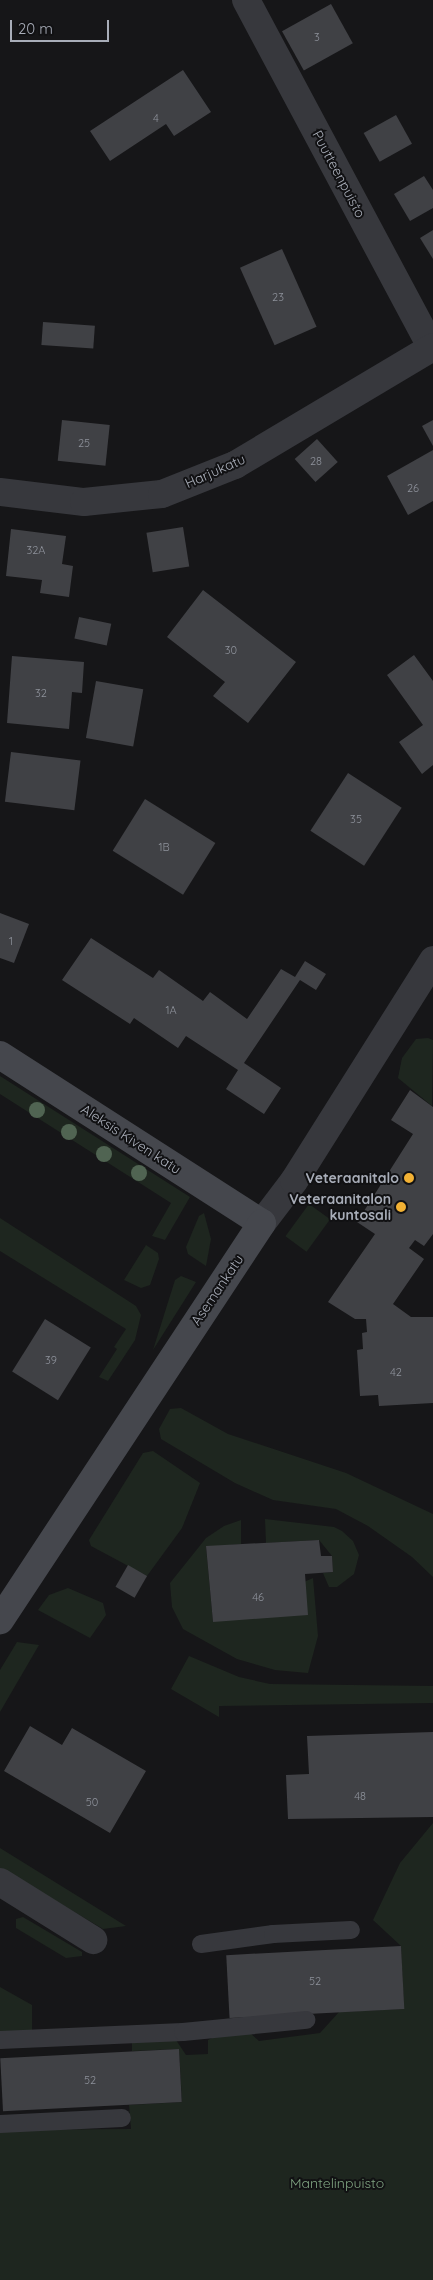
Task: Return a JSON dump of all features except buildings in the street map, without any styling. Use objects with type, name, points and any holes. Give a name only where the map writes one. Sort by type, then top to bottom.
[{"type":"street","name":"Puutteenpuisto","points":[[246,0],[432,348]]},
{"type":"street","name":"Harjukatu","points":[[0,492],[84,502],[162,494],[235,465],[432,348]]},
{"type":"street","name":"Asemankatu","points":[[0,1620],[262,1223],[294,1181],[433,960]]},
{"type":"street","name":"Aleksis Kiven katu","points":[[0,1055],[262,1223]]},
{"type":"street","points":[[0,1882],[94,1940]]},
{"type":"lane","points":[[201,1944],[273,1934],[352,1930]]},
{"type":"lane","points":[[0,2040],[48,2035],[126,2032],[306,2020]]},
{"type":"lane","points":[[0,2124],[122,2118]]},
{"type":"green space","points":[[428,1038],[433,1040],[432,1106],[398,1078],[402,1058],[416,1039]]},
{"type":"green space","points":[[0,1076],[190,1197],[165,1240],[152,1236],[171,1203],[0,1094]]},
{"type":"green space","points":[[309,1204],[330,1219],[307,1252],[285,1236]]},
{"type":"green space","points":[[204,1213],[211,1239],[206,1266],[188,1254],[186,1247],[199,1216]]},
{"type":"green space","points":[[0,1218],[136,1306],[141,1315],[135,1340],[108,1381],[99,1377],[117,1349],[114,1347],[126,1329],[0,1251]]},
{"type":"green space","points":[[146,1245],[158,1253],[159,1259],[150,1285],[141,1288],[124,1280]]},
{"type":"green space","points":[[181,1276],[196,1282],[153,1350],[175,1280]]},
{"type":"green space","points":[[181,1408],[228,1434],[346,1473],[433,1514],[433,1577],[412,1557],[368,1526],[336,1509],[273,1500],[235,1483],[161,1439],[159,1429],[170,1409]]},
{"type":"green space","points":[[153,1451],[200,1483],[182,1528],[147,1576],[91,1546],[89,1540],[143,1453]]},
{"type":"green space","points":[[265,1519],[334,1527],[342,1531],[353,1541],[359,1555],[354,1574],[337,1587],[329,1587],[323,1573],[333,1572],[332,1556],[319,1540],[266,1543]]},
{"type":"green space","points":[[241,1520],[241,1544],[206,1547],[213,1622],[313,1578],[318,1636],[308,1673],[275,1670],[237,1659],[183,1629],[172,1607],[170,1583],[206,1538],[224,1526]]},
{"type":"green space","points":[[68,1588],[103,1603],[106,1615],[90,1638],[38,1610],[49,1595]]},
{"type":"green space","points":[[17,1642],[39,1645],[0,1712],[0,1670]]},
{"type":"green space","points":[[189,1656],[239,1677],[270,1684],[433,1686],[433,1703],[219,1706],[219,1717],[171,1689]]},
{"type":"green space","name":"Mantelinpuisto","points":[[433,1823],[433,2280],[0,2280],[0,2130],[131,2129],[129,2105],[182,2102],[179,2049],[132,2051],[132,2042],[176,2040],[186,2055],[208,2054],[208,2040],[220,2034],[249,2032],[259,2041],[320,2033],[339,2012],[404,2009],[401,1946],[373,1920],[400,1863]]},
{"type":"green space","points":[[0,1848],[126,1926],[103,1929],[0,1868]]},
{"type":"green space","points":[[23,1917],[82,1952],[82,1956],[66,1958],[16,1928],[16,1919]]},
{"type":"green space","points":[[0,1987],[32,2005],[32,2033],[0,2034]]},
{"type":"place","name":"Veteraanitalo","points":[[409,1178]]},
{"type":"place","name":"Veteraanitalon kuntosali","points":[[401,1207]]}]
